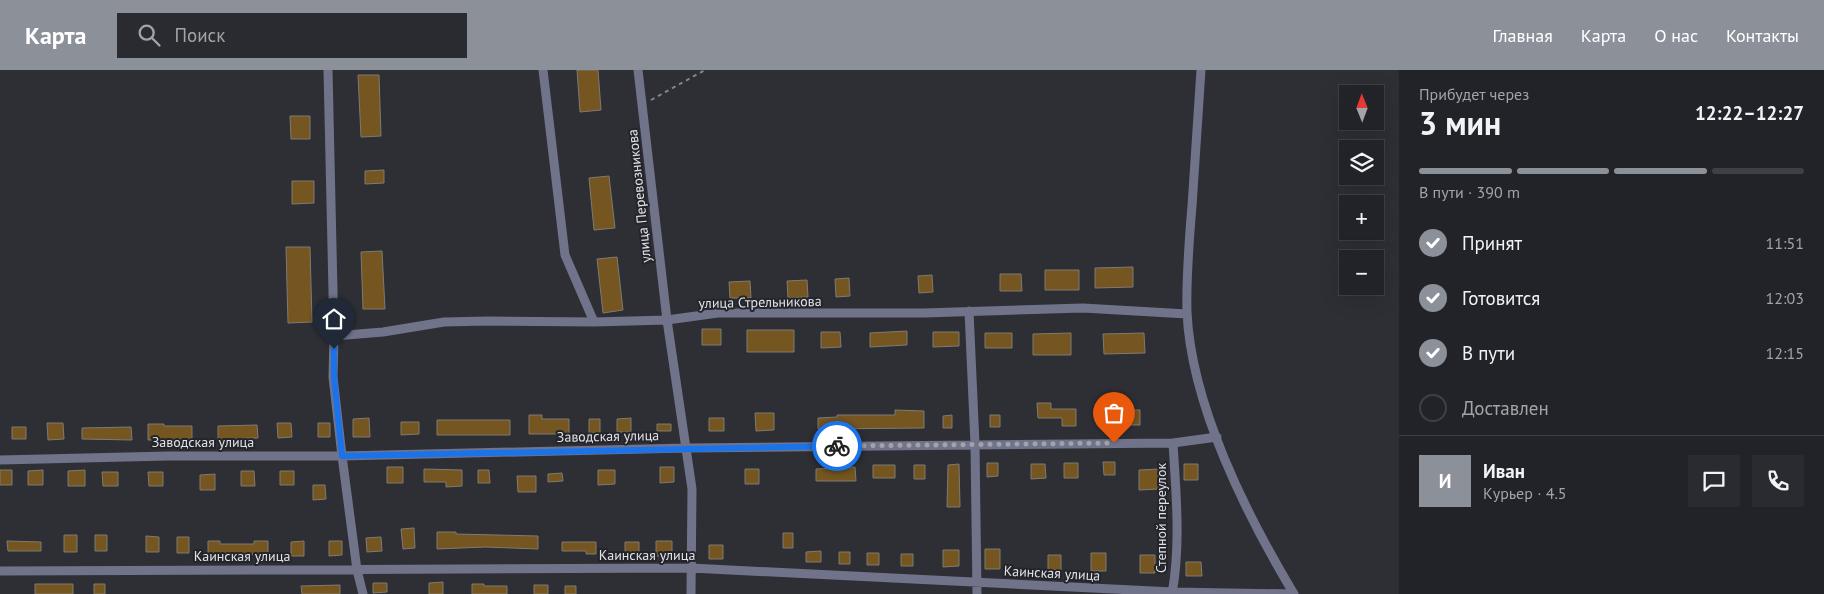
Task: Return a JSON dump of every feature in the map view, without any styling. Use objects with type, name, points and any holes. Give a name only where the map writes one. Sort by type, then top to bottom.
[{"type":"street","points":[[328,70],[334,377],[357,570],[363,594]]},
{"type":"street","points":[[544,70],[565,255],[594,322]]},
{"type":"street","name":"улица Перевозникова","points":[[638,70],[666,320],[692,489],[691,594]]},
{"type":"street","points":[[1201,70],[1188,257],[1188,314],[1194,360],[1204,398],[1236,486],[1256,529],[1294,594]]},
{"type":"street","name":"улица Стрельникова","points":[[334,336],[383,332],[444,322],[666,320],[718,313],[856,314],[1083,308],[1188,314]]},
{"type":"street","points":[[969,311],[975,444],[977,594]]},
{"type":"street","name":"Заводская улица","points":[[0,460],[168,456],[342,456],[686,448],[1174,443],[1217,437]]},
{"type":"street","name":"Степной переулок","points":[[1172,593],[1175,580],[1178,520],[1174,443]]},
{"type":"street","name":"Каинская улица","points":[[0,571],[691,568],[1172,593],[1294,594]]},
{"type":"path","points":[[643,104],[705,70]]},
{"type":"building","points":[[577,70],[598,70],[601,110],[580,112]]},
{"type":"building","points":[[358,75],[379,75],[381,136],[361,137]]},
{"type":"building","points":[[290,116],[310,116],[310,139],[291,139]]},
{"type":"building","points":[[384,170],[384,183],[365,184],[365,171]]},
{"type":"building","points":[[609,176],[615,228],[594,230],[589,178]]},
{"type":"building","points":[[292,181],[314,181],[314,203],[292,204]]},
{"type":"building","points":[[286,247],[310,247],[312,322],[288,323]]},
{"type":"building","points":[[382,251],[385,309],[363,309],[361,252]]},
{"type":"building","points":[[617,257],[623,310],[603,313],[597,259]]},
{"type":"building","points":[[1133,267],[1133,287],[1095,288],[1095,268]]},
{"type":"building","points":[[1045,270],[1079,270],[1079,290],[1045,290]]},
{"type":"building","points":[[1000,274],[1021,274],[1022,291],[1000,291]]},
{"type":"building","points":[[932,275],[933,292],[919,293],[918,276]]},
{"type":"building","points":[[849,278],[850,296],[836,297],[835,279]]},
{"type":"building","points":[[807,280],[808,297],[788,298],[787,281]]},
{"type":"building","points":[[750,281],[751,298],[730,298],[729,282]]},
{"type":"building","points":[[702,329],[721,329],[721,345],[702,345]]},
{"type":"building","points":[[747,330],[794,330],[794,352],[747,352]]},
{"type":"building","points":[[907,331],[907,345],[870,347],[870,333]]},
{"type":"building","points":[[821,332],[840,332],[841,347],[821,348]]},
{"type":"building","points":[[933,332],[959,332],[959,346],[933,347]]},
{"type":"building","points":[[985,333],[1012,333],[1012,348],[985,348]]},
{"type":"building","points":[[1071,333],[1071,355],[1033,355],[1033,334]]},
{"type":"building","points":[[1144,333],[1145,353],[1104,354],[1103,334]]},
{"type":"building","points":[[1037,403],[1051,403],[1051,409],[1076,409],[1076,426],[1062,426],[1062,418],[1038,418]]},
{"type":"building","points":[[1096,404],[1110,404],[1110,410],[1140,410],[1140,425],[1125,425],[1125,419],[1096,419]]},
{"type":"building","points":[[895,410],[924,411],[924,428],[818,429],[818,418],[837,417],[837,415],[895,415]]},
{"type":"building","points":[[755,413],[774,413],[774,430],[756,431]]},
{"type":"building","points":[[529,415],[542,415],[542,419],[569,419],[569,434],[529,434]]},
{"type":"building","points":[[952,415],[952,428],[943,428],[943,416]]},
{"type":"building","points":[[990,415],[1000,415],[1000,427],[990,427]]},
{"type":"building","points":[[369,418],[370,437],[353,437],[353,419]]},
{"type":"building","points":[[631,418],[631,432],[617,432],[617,419]]},
{"type":"building","points":[[709,418],[724,418],[724,431],[709,431]]},
{"type":"building","points":[[589,419],[600,419],[600,433],[589,433]]},
{"type":"building","points":[[437,420],[510,420],[510,435],[437,435]]},
{"type":"building","points":[[401,422],[419,422],[419,434],[401,435]]},
{"type":"building","points":[[47,423],[63,423],[64,439],[48,440]]},
{"type":"building","points":[[277,423],[291,423],[292,437],[278,438]]},
{"type":"building","points":[[318,423],[330,423],[330,437],[318,437]]},
{"type":"building","points":[[148,424],[192,426],[192,439],[148,440]]},
{"type":"building","points":[[657,424],[671,424],[671,431],[657,431]]},
{"type":"building","points":[[257,425],[258,438],[218,439],[218,426]]},
{"type":"building","points":[[12,427],[26,427],[26,439],[12,439]]},
{"type":"building","points":[[131,427],[132,440],[82,439],[82,428]]},
{"type":"building","points":[[1103,462],[1115,462],[1115,475],[1104,475]]},
{"type":"building","points":[[987,463],[998,463],[998,476],[987,477]]},
{"type":"building","points":[[1064,463],[1078,463],[1078,478],[1064,478]]},
{"type":"building","points":[[959,464],[960,507],[947,507],[948,465]]},
{"type":"building","points":[[1031,464],[1045,464],[1046,478],[1031,479]]},
{"type":"building","points":[[1184,464],[1198,464],[1198,480],[1184,480]]},
{"type":"building","points":[[873,465],[895,465],[895,478],[873,478]]},
{"type":"building","points":[[914,465],[925,465],[925,479],[914,479]]},
{"type":"building","points":[[387,467],[403,467],[403,483],[387,483]]},
{"type":"building","points":[[660,467],[674,467],[674,482],[660,483]]},
{"type":"building","points":[[855,467],[856,481],[816,481],[816,469]]},
{"type":"building","points":[[424,469],[462,470],[462,486],[446,487],[446,482],[424,482]]},
{"type":"building","points":[[745,469],[759,469],[759,484],[745,484]]},
{"type":"building","points":[[1159,469],[1159,489],[1139,490],[1139,470]]},
{"type":"building","points":[[0,470],[12,470],[12,485],[0,485]]},
{"type":"building","points":[[43,470],[43,485],[28,485],[28,471]]},
{"type":"building","points":[[85,470],[85,486],[68,486],[68,471]]},
{"type":"building","points":[[478,470],[489,470],[490,483],[478,483]]},
{"type":"building","points":[[598,470],[615,470],[615,484],[598,485]]},
{"type":"building","points":[[241,471],[254,471],[255,486],[241,486]]},
{"type":"building","points":[[280,471],[294,471],[294,485],[280,485]]},
{"type":"building","points":[[102,472],[118,472],[118,486],[103,486]]},
{"type":"building","points":[[148,472],[163,472],[163,486],[149,486]]},
{"type":"building","points":[[562,473],[563,481],[548,482],[548,474]]},
{"type":"building","points":[[215,474],[215,490],[200,490],[200,475]]},
{"type":"building","points":[[517,476],[536,476],[536,492],[518,492]]},
{"type":"building","points":[[313,485],[325,485],[326,499],[313,500]]},
{"type":"building","points":[[414,528],[415,548],[403,549],[401,529]]},
{"type":"building","points":[[437,532],[538,536],[538,549],[485,547],[437,549]]},
{"type":"building","points":[[783,533],[793,533],[793,548],[783,548]]},
{"type":"building","points":[[64,535],[77,535],[77,552],[64,552]]},
{"type":"building","points":[[95,535],[107,535],[107,551],[95,551]]},
{"type":"building","points":[[146,536],[159,537],[159,552],[146,552]]},
{"type":"building","points":[[177,537],[189,537],[189,553],[177,553]]},
{"type":"building","points":[[381,537],[382,551],[367,552],[366,538]]},
{"type":"building","points":[[7,541],[41,542],[41,551],[8,551]]},
{"type":"building","points":[[208,541],[220,541],[220,544],[254,544],[254,541],[268,541],[268,554],[208,556]]},
{"type":"building","points":[[304,541],[304,556],[291,556],[291,542]]},
{"type":"building","points":[[329,541],[342,541],[342,555],[329,556]]},
{"type":"building","points":[[656,541],[672,541],[672,556],[656,556]]},
{"type":"building","points":[[562,542],[596,542],[596,554],[586,554],[586,551],[562,551]]},
{"type":"building","points":[[625,542],[639,542],[639,554],[625,554]]},
{"type":"building","points":[[709,545],[723,545],[723,559],[709,559]]},
{"type":"building","points":[[985,549],[1000,549],[1000,569],[985,569]]},
{"type":"building","points":[[943,550],[959,550],[959,566],[943,567]]},
{"type":"building","points":[[821,551],[821,562],[806,562],[806,552]]},
{"type":"building","points":[[839,552],[850,552],[850,564],[839,564]]},
{"type":"building","points":[[867,553],[879,553],[879,565],[867,565]]},
{"type":"building","points":[[1091,553],[1106,553],[1106,571],[1091,571]]},
{"type":"building","points":[[901,554],[913,554],[913,566],[901,566]]},
{"type":"building","points":[[1048,555],[1061,555],[1061,570],[1048,570]]},
{"type":"building","points":[[1140,555],[1155,555],[1155,573],[1140,573]]},
{"type":"building","points":[[1186,562],[1201,562],[1202,576],[1186,576]]},
{"type":"building","points":[[443,582],[443,594],[429,594],[429,583]]},
{"type":"building","points":[[373,583],[387,583],[387,592],[373,593]]},
{"type":"building","points":[[35,584],[73,584],[73,594],[35,594]]},
{"type":"building","points":[[94,584],[105,584],[105,594],[94,594]]},
{"type":"building","points":[[472,584],[507,586],[507,594],[472,594]]},
{"type":"building","points":[[340,585],[340,594],[302,594],[301,586]]},
{"type":"building","points":[[534,585],[548,585],[548,594],[534,594]]},
{"type":"building","points":[[565,586],[576,586],[576,594],[565,594]]},
{"type":"way so far","points":[[837,446],[1114,443]]},
{"type":"route","points":[[334,349],[334,377],[342,456],[837,446]]}]
